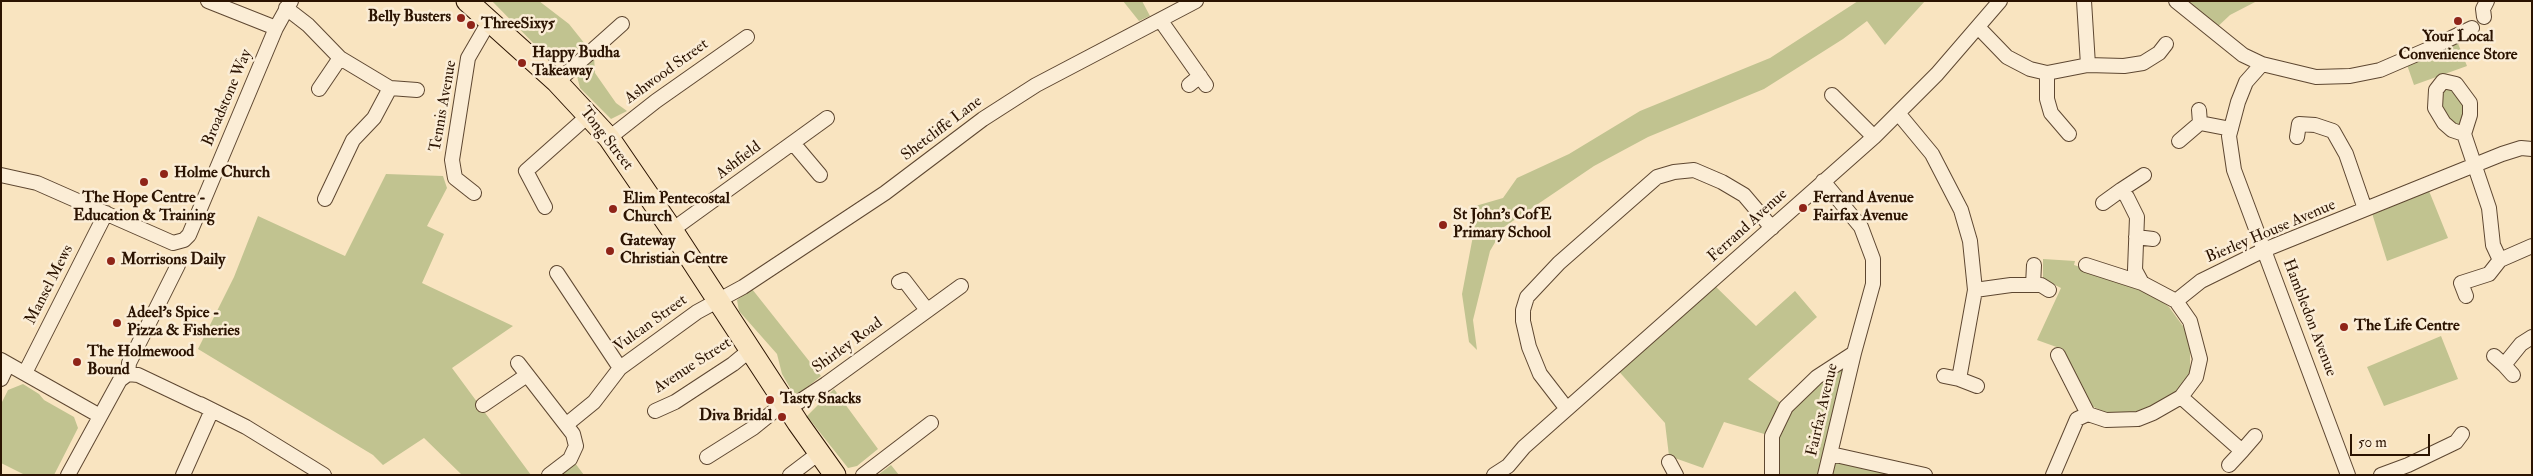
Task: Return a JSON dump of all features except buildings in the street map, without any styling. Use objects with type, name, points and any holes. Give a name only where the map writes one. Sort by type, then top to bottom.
[{"type":"highway","name":"Tong Street","points":[[467,1],[557,82],[609,138],[672,230],[786,406],[835,475]]},
{"type":"street","points":[[208,1],[276,28]]},
{"type":"street","name":"Shetcliffe Lane","points":[[717,300],[743,288],[885,193],[983,118],[1021,95],[1196,1]]},
{"type":"street","name":"Ferrand Avenue","points":[[1494,475],[1512,470],[1524,448],[1874,137],[1938,74],[2000,1]]},
{"type":"street","points":[[2084,1],[2088,65]]},
{"type":"street","points":[[2176,1],[2243,55],[2262,64],[2316,77],[2350,76],[2380,70],[2432,48],[2472,28]]},
{"type":"street","points":[[2484,17],[2482,9],[2487,1]]},
{"type":"street","points":[[289,4],[340,58],[390,88],[417,90]]},
{"type":"street","name":"Broadstone Way","points":[[106,213],[173,242],[181,242],[187,238],[276,28],[289,4]]},
{"type":"street","name":"Tennis Avenue","points":[[474,194],[455,178],[452,160],[468,58],[490,20]]},
{"type":"street","points":[[1161,20],[1198,82]]},
{"type":"street","points":[[557,82],[622,24]]},
{"type":"street","points":[[1978,27],[2007,57],[2030,69],[2047,72],[2088,65],[2124,66],[2143,63],[2159,53],[2166,44]]},
{"type":"street","name":"Ashwood Street","points":[[609,138],[656,101],[747,37]]},
{"type":"street","points":[[319,89],[340,58]]},
{"type":"street","name":"Hambledon Avenue","points":[[2262,64],[2246,82],[2231,128],[2229,136],[2234,170],[2348,475]]},
{"type":"street","points":[[2047,72],[2048,99],[2051,113],[2069,134]]},
{"type":"street","points":[[325,200],[353,140],[374,118],[390,88]]},
{"type":"street","points":[[1832,95],[1874,137]]},
{"type":"street","points":[[1898,113],[1932,154],[1962,210],[1970,241],[1975,290],[1959,379]]},
{"type":"street","points":[[545,207],[526,170],[589,115]]},
{"type":"street","points":[[2179,141],[2200,117],[2231,128]]},
{"type":"street","name":"Ashfield","points":[[672,230],[827,118]]},
{"type":"street","points":[[2298,137],[2299,124],[2315,125],[2333,131],[2346,154],[2365,209]]},
{"type":"street","points":[[2464,134],[2489,208],[2493,245],[2500,260]]},
{"type":"street","points":[[794,143],[820,175]]},
{"type":"street","name":"Bierley House Avenue","points":[[2176,301],[2201,281],[2264,250],[2521,148],[2532,149]]},
{"type":"street","points":[[1568,409],[1540,374],[1529,347],[1522,310],[1527,297],[1559,262],[1657,177],[1674,172],[1694,170],[1722,182],[1744,195],[1772,228]]},
{"type":"street","points":[[1,175],[38,183],[106,213]]},
{"type":"street","points":[[2103,203],[2144,175]]},
{"type":"street","name":"Fairfax Avenue","points":[[1823,181],[1861,227],[1873,259],[1873,284],[1854,353],[1825,475]]},
{"type":"street","points":[[2121,190],[2127,197],[2137,217],[2135,270],[2142,282]]},
{"type":"street","name":"Mansel Mews","points":[[25,373],[106,213]]},
{"type":"street","points":[[2136,237],[2153,239]]},
{"type":"street","points":[[2459,286],[2490,274],[2500,260],[2532,246]]},
{"type":"street","points":[[128,374],[129,363],[178,265]]},
{"type":"street","points":[[2033,285],[2034,265]]},
{"type":"street","points":[[2053,475],[2077,419],[2088,414],[2106,420],[2138,419],[2153,413],[2181,397],[2196,377],[2200,358],[2190,321],[2176,301],[2142,282],[2086,265]]},
{"type":"street","points":[[557,273],[620,368]]},
{"type":"street","points":[[898,282],[904,280],[927,310]]},
{"type":"street","points":[[1975,290],[2011,285],[2041,286],[2049,290]]},
{"type":"street","name":"Shirley Road","points":[[707,457],[786,406],[826,384],[961,286]]},
{"type":"street","name":"Vulcan Street","points":[[567,424],[594,402],[620,368],[697,312],[717,300]]},
{"type":"street","points":[[2504,366],[2521,344],[2532,337]]},
{"type":"street","name":"Avenue Street","points":[[655,411],[682,397],[750,350]]},
{"type":"street","name":"Fairfax Avenue","points":[[1772,475],[1772,436],[1786,407],[1817,377],[1854,353]]},
{"type":"street","points":[[2058,355],[2088,414]]},
{"type":"street","points":[[1,379],[5,362],[100,416]]},
{"type":"street","points":[[518,363],[573,434],[576,446],[570,459],[549,475]]},
{"type":"street","points":[[68,475],[120,380],[128,374],[138,375],[246,426],[324,475]]},
{"type":"street","points":[[483,405],[527,375]]},
{"type":"street","points":[[1944,376],[1959,379],[1976,386]]},
{"type":"street","points":[[2181,397],[2242,451]]},
{"type":"street","points":[[183,475],[204,406]]},
{"type":"street","points":[[863,475],[931,423]]},
{"type":"street","points":[[2381,475],[2410,470],[2456,442],[2462,434]]},
{"type":"street","points":[[2229,465],[2255,436]]},
{"type":"street","points":[[790,475],[819,453]]},
{"type":"street","points":[[1831,454],[1925,475]]},
{"type":"street","points":[[1669,462],[1676,475]]},
{"type":"green space","points":[[492,1],[539,1],[569,24],[585,44],[565,59],[555,59],[543,53]]},
{"type":"green space","points":[[1123,1],[1142,1],[1150,16],[1139,21]]},
{"type":"green space","points":[[1858,1],[1925,1],[1885,45],[1867,21],[1843,39],[1764,89],[1648,137],[1594,166],[1504,227],[1490,251],[1473,320],[1477,350],[1469,342],[1462,294],[1476,220],[1470,219],[1472,207],[1503,198],[1517,178],[1569,154],[1640,111],[1770,58]]},
{"type":"green space","points":[[2176,1],[2257,1],[2230,15],[2213,31]]},
{"type":"green space","points":[[2455,36],[2467,66],[2414,85],[2405,59]]},
{"type":"green space","points":[[594,56],[595,73],[616,103],[627,111],[611,119],[580,88],[577,76]]},
{"type":"green space","points":[[2443,81],[2461,89],[2467,129],[2444,123],[2436,90]]},
{"type":"green space","points":[[386,174],[443,176],[447,188],[427,226],[444,234],[422,283],[513,326],[452,368],[531,475],[462,475],[424,438],[383,465],[373,455],[198,349],[234,277],[258,216],[345,256]]},
{"type":"green space","points":[[2427,186],[2448,238],[2387,261],[2370,207]]},
{"type":"green space","points":[[2043,259],[2075,261],[2074,265],[2114,278],[2160,300],[2169,307],[2185,329],[2190,349],[2190,374],[2181,390],[2157,405],[2128,414],[2107,413],[2089,405],[2066,366],[2062,349],[2037,340],[2061,288],[2043,279]]},
{"type":"green space","points":[[1711,282],[1756,326],[1795,291],[1817,317],[1748,379],[1786,407],[1854,353],[1831,453],[1888,467],[1886,475],[1772,475],[1771,436],[1724,422],[1703,468],[1669,456],[1665,423],[1615,367]]},
{"type":"green space","points":[[752,289],[821,376],[800,393],[793,393],[782,374],[777,354],[739,311],[737,300]]},
{"type":"green space","points":[[2441,336],[2458,379],[2384,406],[2367,367]]},
{"type":"green space","points":[[23,384],[39,394],[44,400],[74,417],[78,428],[54,475],[25,475],[1,463],[1,404],[8,390]]},
{"type":"green space","points":[[834,389],[878,449],[857,466],[848,468],[807,416]]},
{"type":"green space","points":[[575,463],[584,475],[560,475]]},
{"type":"green space","points":[[891,465],[899,475],[878,475]]},
{"type":"place","name":"Belly Busters","points":[[461,18]]},
{"type":"place","name":"Your Local Convenience Store","points":[[2458,21]]},
{"type":"place","name":"ThreeSixy5","points":[[471,25]]},
{"type":"place","name":"Happy Budha Takeaway","points":[[522,63]]},
{"type":"place","name":"Holme Church","points":[[164,174]]},
{"type":"place","name":"The Hope Centre - Education & Training","points":[[144,182]]},
{"type":"place","name":"Ferrand Avenue Fairfax Avenue","points":[[1803,208]]},
{"type":"place","name":"Elim Pentecostal Church","points":[[613,209]]},
{"type":"place","name":"St John's CofE Primary School","points":[[1443,225]]},
{"type":"place","name":"Gateway Christian Centre","points":[[610,251]]},
{"type":"place","name":"Morrisons Daily","points":[[111,261]]},
{"type":"place","name":"Adeel's Spice - Pizza & Fisheries","points":[[117,323]]},
{"type":"place","name":"The Life Centre","points":[[2344,327]]},
{"type":"place","name":"The Holmewood Bound","points":[[77,362]]},
{"type":"place","name":"Tasty Snacks","points":[[770,400]]},
{"type":"place","name":"Diva Bridal","points":[[782,417]]}]
